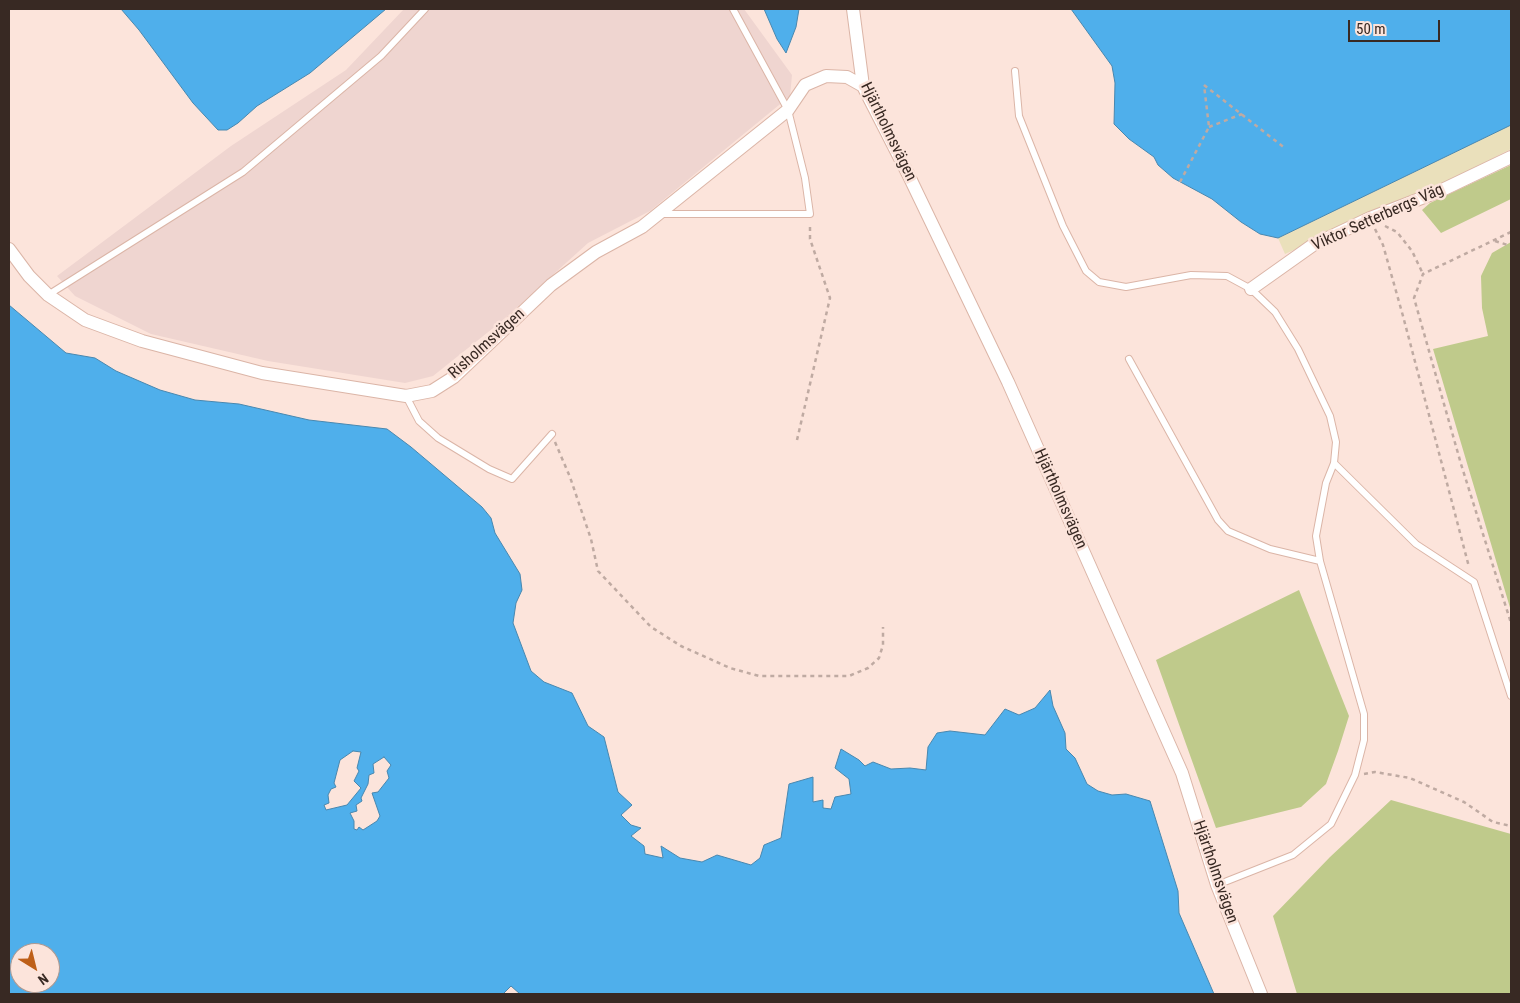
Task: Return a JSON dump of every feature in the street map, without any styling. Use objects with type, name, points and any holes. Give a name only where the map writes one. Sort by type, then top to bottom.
[{"type":"street","name":"Hjärtholmsvägen","points":[[853,9],[863,86],[912,182],[1008,382],[1178,764],[1217,885],[1261,994]]},
{"type":"street","name":"Risholmsvägen","points":[[9,249],[29,276],[48,295],[85,320],[142,341],[262,373],[406,396],[432,391],[454,377],[551,286],[596,252],[642,227],[788,110],[805,85],[826,76],[847,77],[863,86]]},
{"type":"street","name":"Viktor Setterbergs Väg","points":[[1251,289],[1313,245],[1370,218],[1440,191],[1511,157]]},
{"type":"lane","points":[[48,295],[243,172],[380,56],[425,9]]},
{"type":"lane","points":[[658,214],[810,214],[805,178],[788,110],[733,9]]},
{"type":"lane","points":[[1015,71],[1019,116],[1063,226],[1086,272],[1099,282],[1126,287],[1191,275],[1227,276],[1251,289],[1279,319],[1298,349],[1326,408],[1336,442],[1334,463],[1326,483],[1316,536],[1320,561],[1364,714],[1364,740],[1355,775],[1331,824],[1293,855],[1217,885]]},
{"type":"lane","points":[[1129,359],[1218,520],[1228,531],[1270,549],[1320,561]]},
{"type":"lane","points":[[406,396],[419,421],[438,438],[489,469],[512,479],[552,434]]},
{"type":"lane","points":[[1334,463],[1416,544],[1474,582],[1511,696]]},
{"type":"path","points":[[1180,182],[1209,127],[1204,85],[1286,149]]},
{"type":"path","points":[[1209,127],[1242,114]]},
{"type":"path","points":[[797,440],[830,298],[810,239],[810,214]]},
{"type":"path","points":[[1370,218],[1397,232],[1412,251],[1423,274]]},
{"type":"path","points":[[1370,218],[1382,245],[1395,289],[1474,582]]},
{"type":"path","points":[[1511,232],[1423,274],[1414,298],[1461,464],[1511,623]]},
{"type":"path","points":[[1494,240],[1511,246]]},
{"type":"path","points":[[552,434],[570,477],[591,539],[598,571],[651,627],[681,646],[730,668],[759,676],[849,676],[868,668],[879,658],[883,645],[883,627]]},
{"type":"path","points":[[1355,775],[1375,772],[1410,778],[1464,802],[1493,822],[1511,826]]},
{"type":"shaded area","points":[[404,9],[744,9],[792,75],[790,96],[650,211],[588,243],[502,321],[433,376],[405,383],[268,361],[151,334],[75,296],[57,276],[231,146],[346,70]]},
{"type":"green space","points":[[1511,165],[1511,199],[1441,233],[1422,210],[1430,203]]},
{"type":"green space","points":[[1511,242],[1511,611],[1433,349],[1488,336],[1482,308],[1481,276],[1492,253]]},
{"type":"green space","points":[[1299,590],[1349,716],[1338,751],[1326,784],[1301,807],[1216,828],[1156,660]]},
{"type":"green space","points":[[1391,800],[1511,834],[1511,994],[1297,994],[1273,916],[1330,857]]},
{"type":"sand","points":[[1511,125],[1511,149],[1452,179],[1285,254],[1278,238]]},
{"type":"water","points":[[121,9],[386,9],[310,73],[257,106],[227,130],[218,130],[193,103],[139,30]]},
{"type":"water","points":[[764,9],[799,9],[796,27],[786,53],[777,39]]},
{"type":"water","points":[[1071,9],[1511,9],[1511,125],[1278,238],[1260,234],[1212,199],[1173,178],[1158,165],[1154,157],[1129,139],[1114,124],[1115,83],[1112,66]]},
{"type":"water","points":[[9,305],[66,353],[95,358],[116,371],[160,390],[195,400],[239,404],[309,420],[387,429],[482,507],[491,518],[495,533],[520,574],[522,590],[516,603],[513,623],[531,671],[544,682],[572,693],[588,726],[604,737],[618,792],[632,805],[621,815],[631,825],[641,828],[631,836],[644,846],[645,854],[663,858],[661,846],[680,858],[702,862],[717,855],[751,865],[760,858],[764,845],[781,838],[789,784],[813,777],[813,802],[823,800],[823,808],[831,809],[835,797],[851,794],[849,779],[835,768],[841,749],[865,766],[873,762],[891,769],[910,768],[926,770],[928,747],[937,733],[950,731],[985,735],[1005,709],[1019,715],[1035,708],[1050,690],[1053,706],[1065,733],[1066,749],[1075,758],[1087,784],[1098,791],[1112,795],[1126,794],[1150,801],[1178,891],[1179,913],[1214,994],[520,994],[511,986],[503,994],[9,994]],"holes":[[[353,751],[361,752],[357,768],[359,771],[354,781],[361,788],[347,805],[326,810],[324,805],[329,803],[328,795],[331,789],[336,787],[334,783],[340,760]],[[384,757],[391,765],[387,771],[389,778],[378,792],[372,793],[380,816],[377,821],[363,830],[359,827],[357,830],[354,829],[354,821],[350,813],[357,811],[356,805],[362,801],[361,798],[368,784],[369,775],[374,773],[373,764]]]}]
